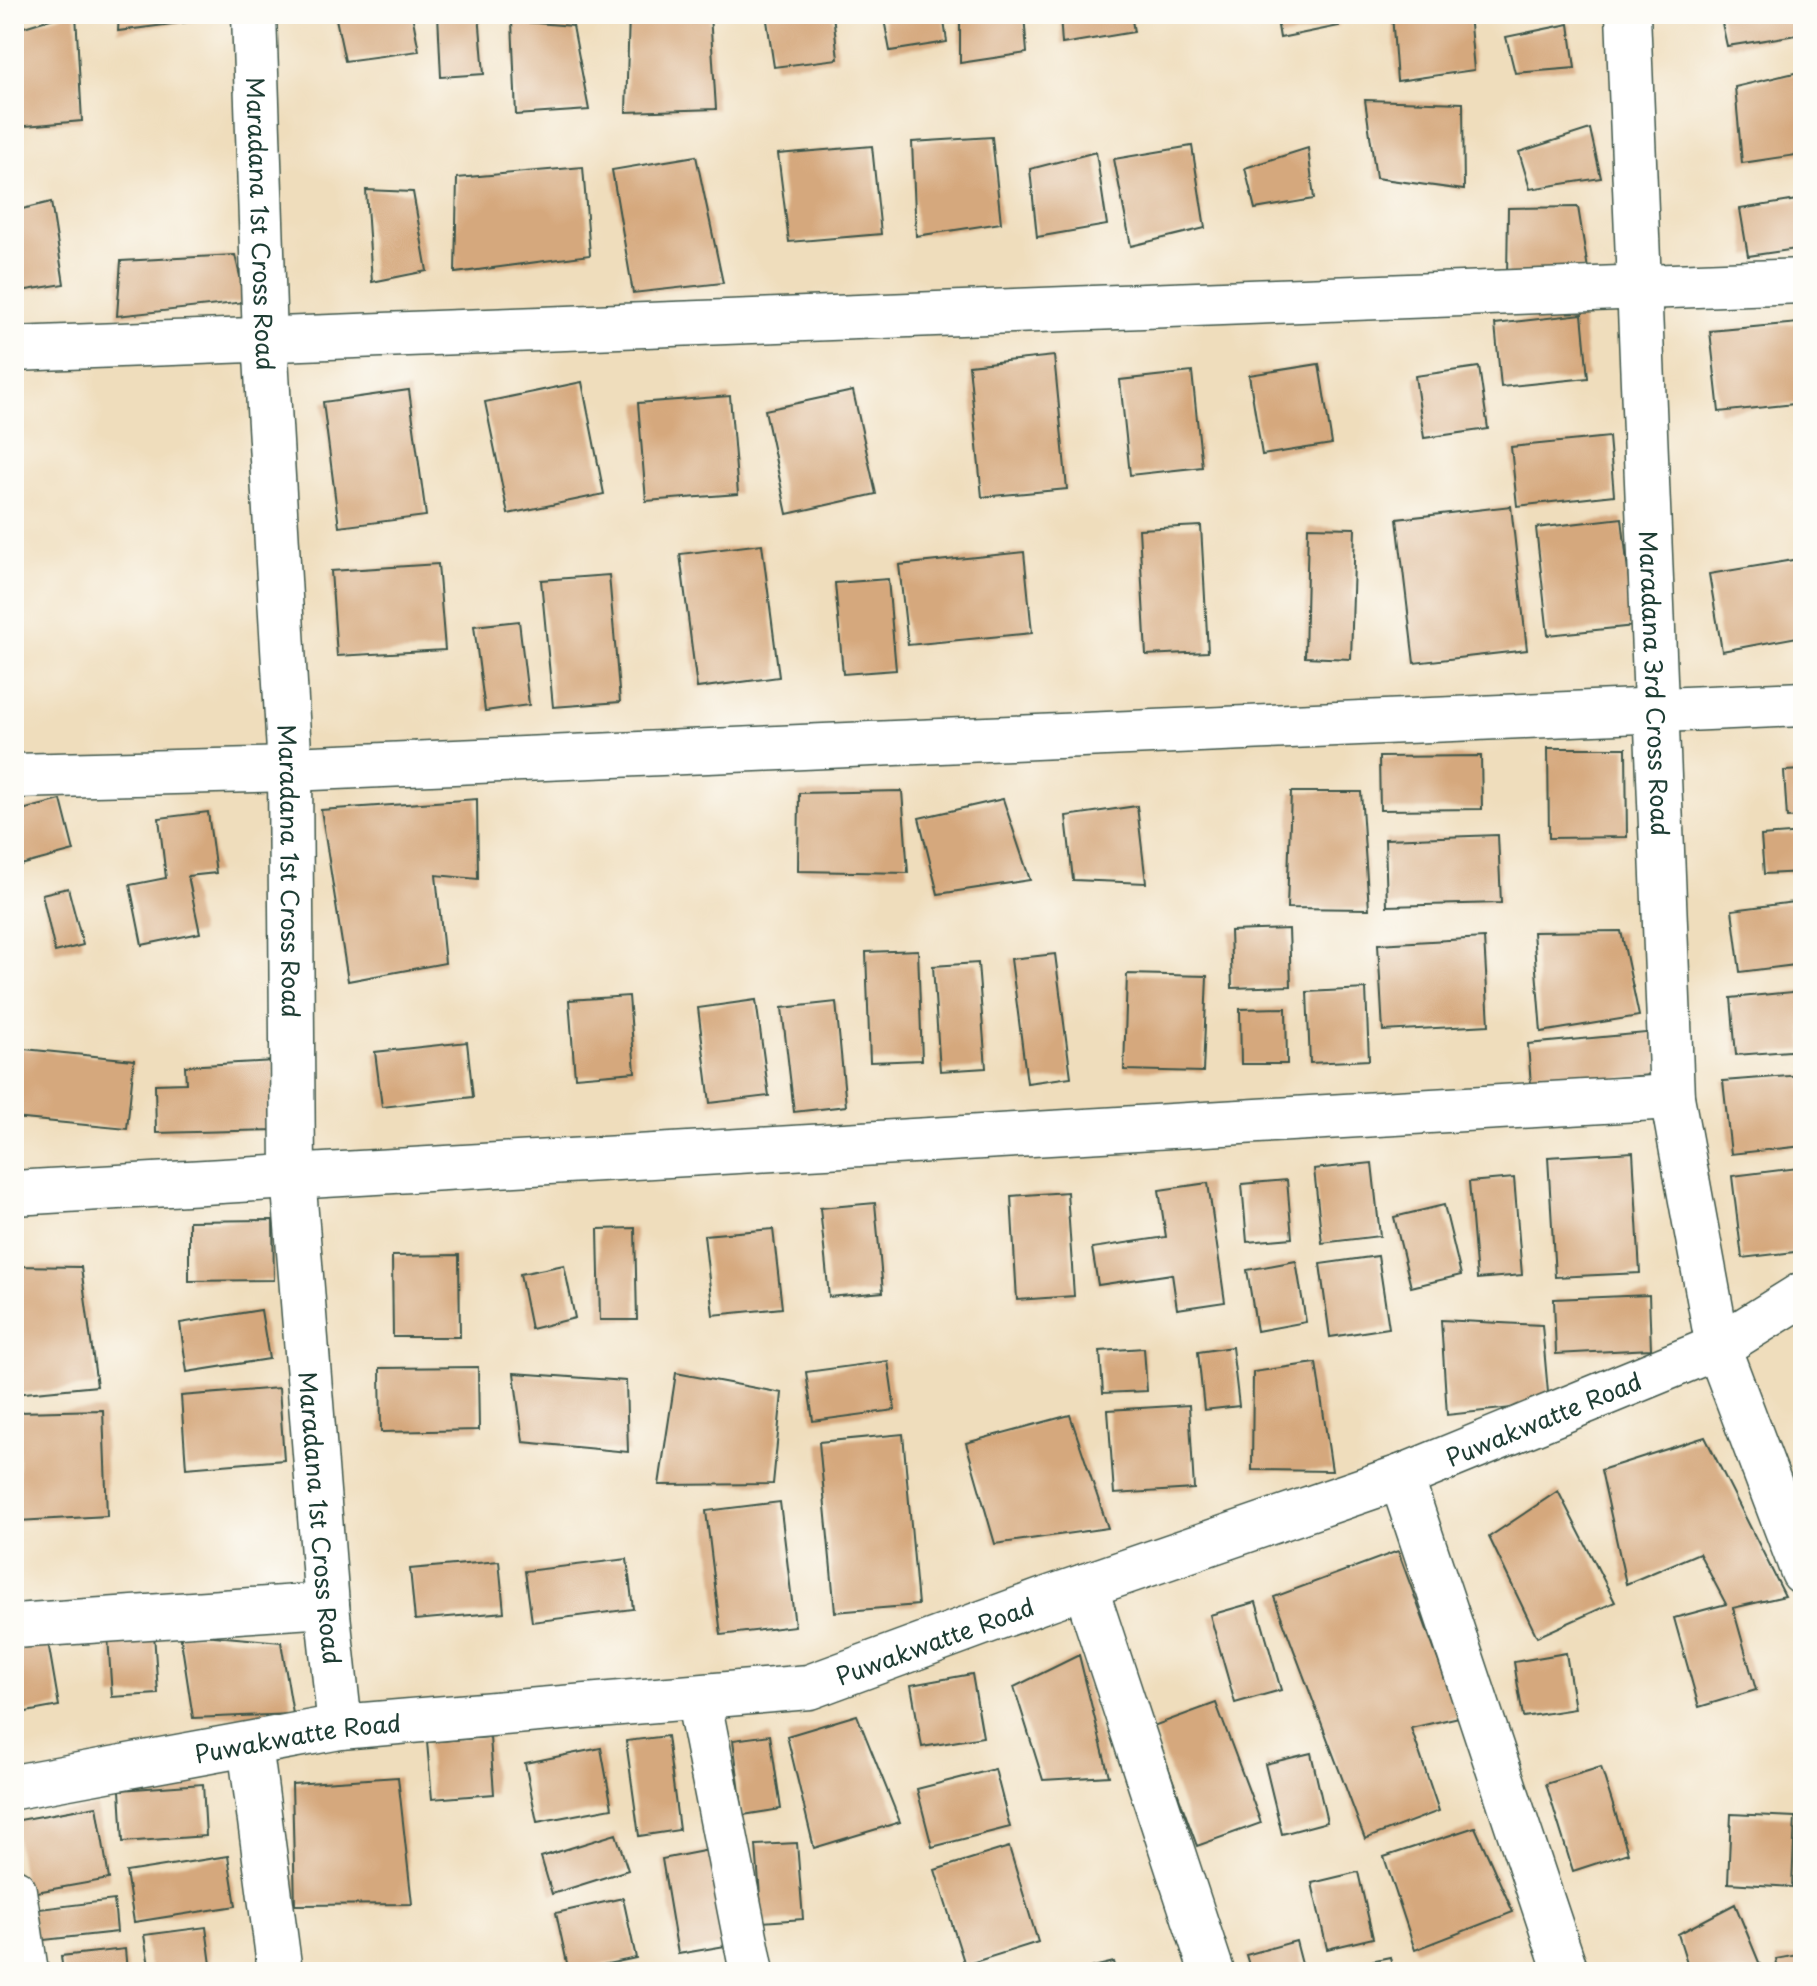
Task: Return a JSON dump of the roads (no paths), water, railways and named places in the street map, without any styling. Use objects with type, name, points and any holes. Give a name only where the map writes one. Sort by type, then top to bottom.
[{"type":"street","name":"Maradana 1st Cross Road","points":[[254,14],[265,339],[290,769],[293,1175],[327,1605],[340,1727]]},
{"type":"street","name":"Maradana 3rd Cross Road","points":[[1628,14],[1672,1097],[1718,1347],[1803,1572]]},
{"type":"street","points":[[14,349],[1803,281]]},
{"type":"street","points":[[14,776],[290,769],[1654,713],[1803,704]]},
{"type":"street","points":[[14,1193],[1672,1097]]},
{"type":"street","name":"Puwakwatte Road","points":[[14,1787],[340,1727],[809,1687],[1085,1586],[1401,1477],[1718,1347],[1803,1294]]},
{"type":"street","points":[[1401,1477],[1566,1972]]},
{"type":"street","points":[[1085,1586],[1212,1972]]},
{"type":"street","points":[[14,1626],[327,1605]]},
{"type":"street","points":[[698,1697],[752,1972]]},
{"type":"street","points":[[250,1745],[280,1972]]},
{"type":"street","points":[[14,1891],[26,1972]]}]
